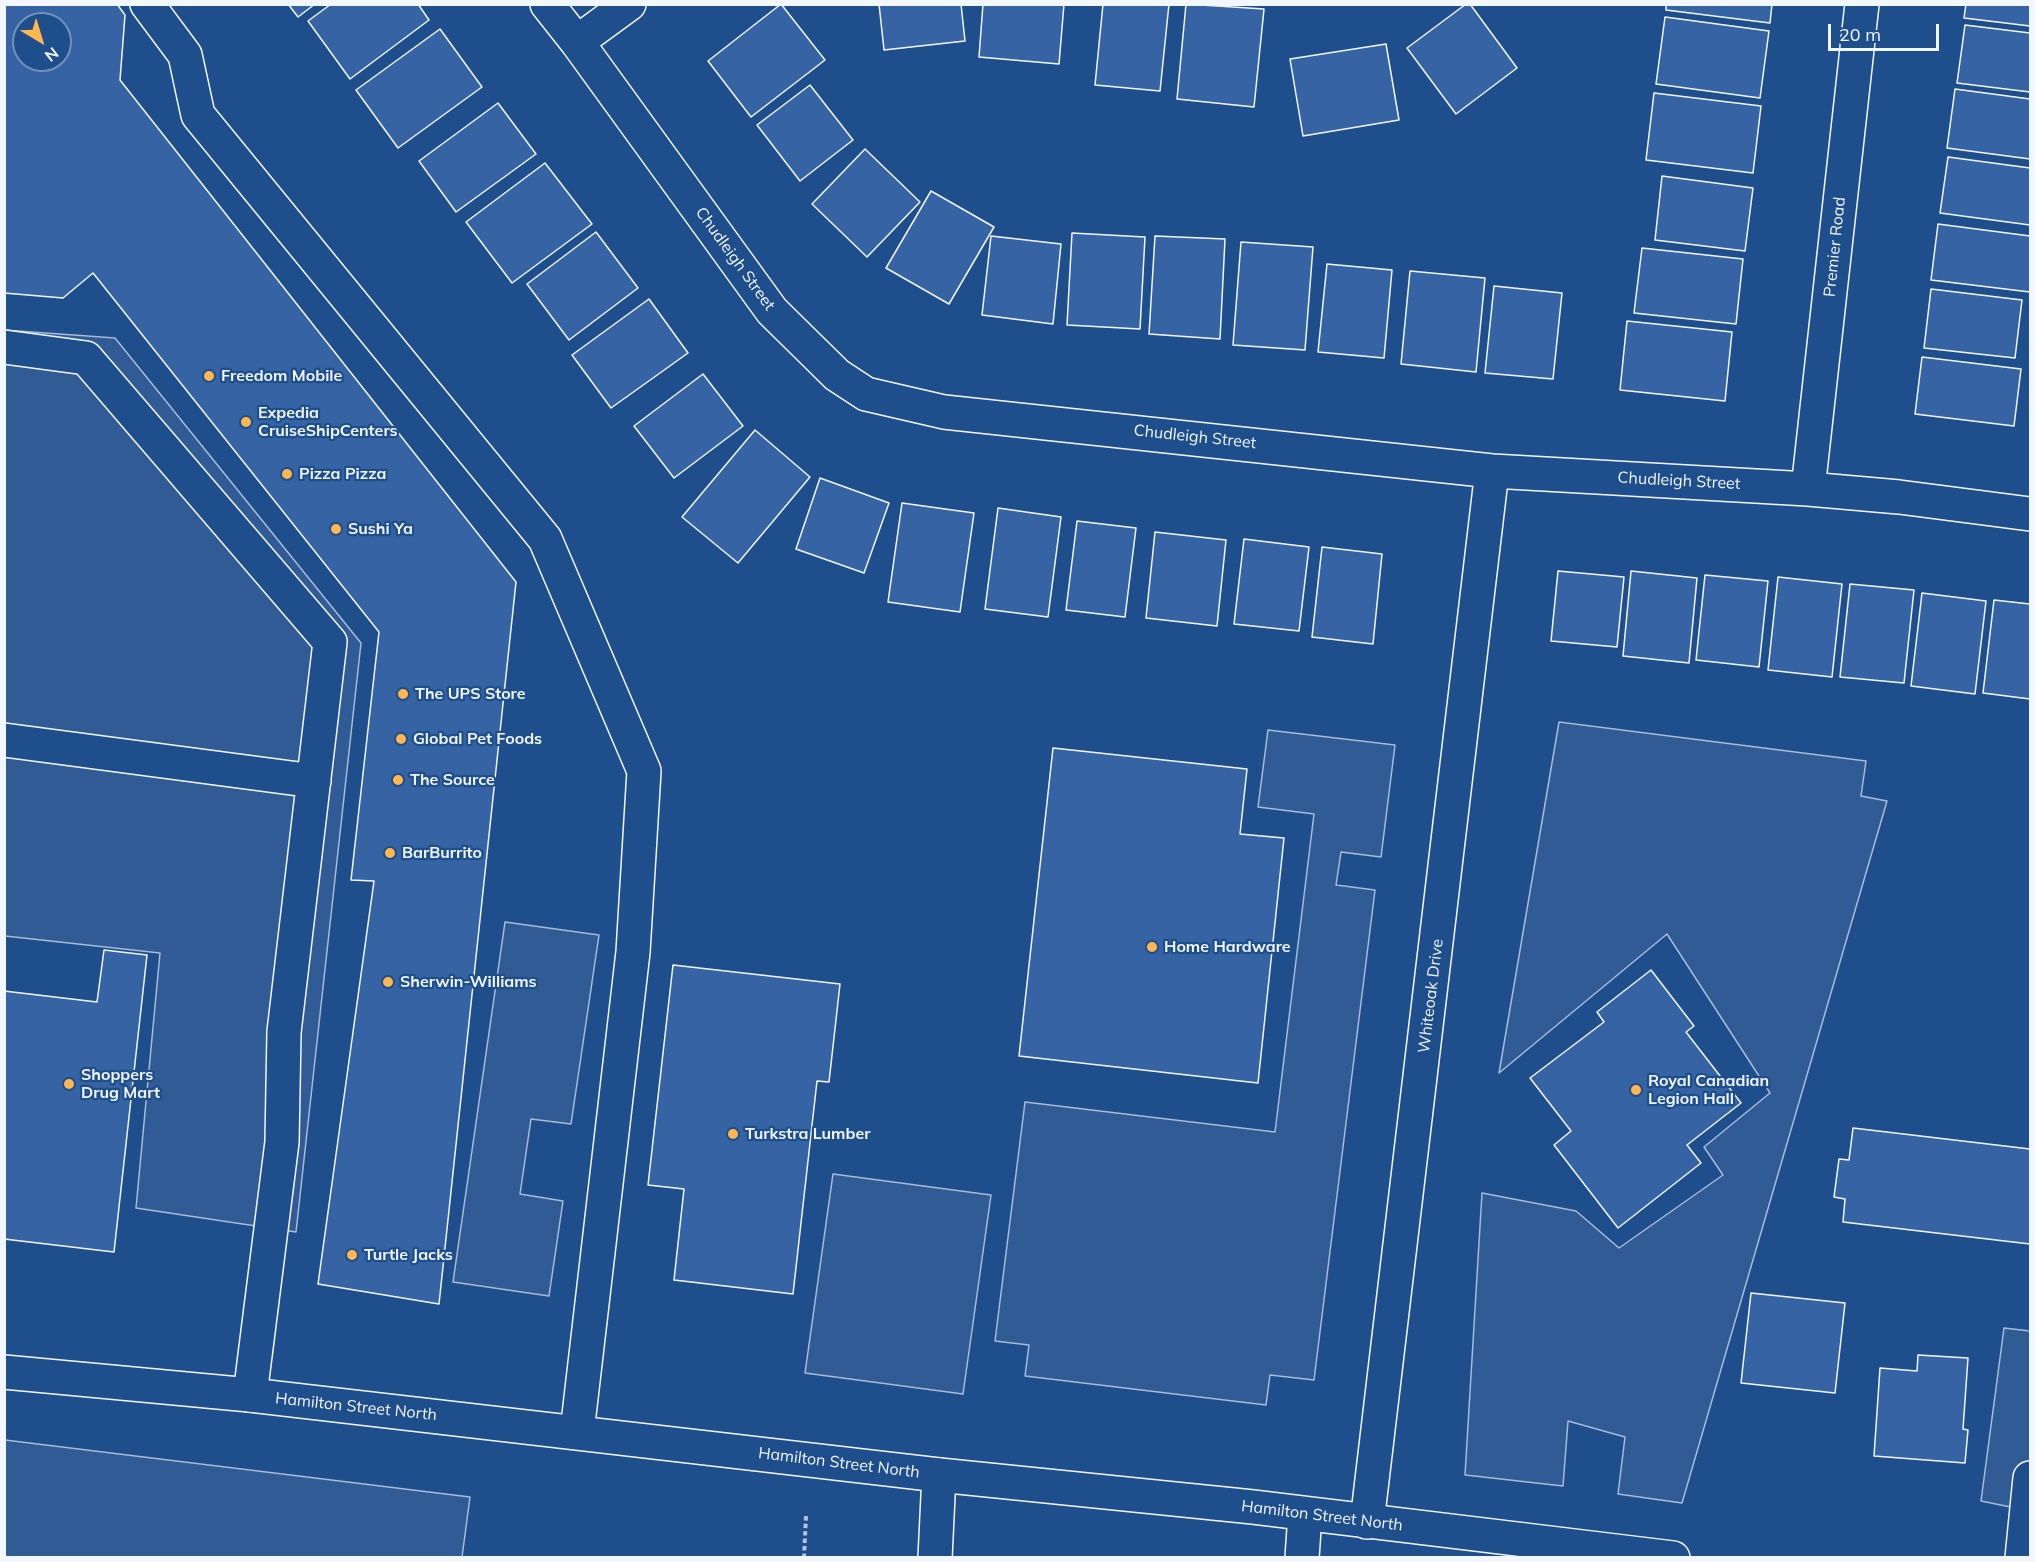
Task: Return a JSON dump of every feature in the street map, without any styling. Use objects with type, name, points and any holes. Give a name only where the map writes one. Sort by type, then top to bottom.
[{"type":"street","points":[[147,4],[185,55],[198,115],[546,539],[644,771],[633,951],[577,1432]]},
{"type":"street","name":"Chudleigh Street","points":[[547,4],[772,311],[837,375],[866,394],[944,411],[1492,471],[1899,496],[2031,514]]},
{"type":"street","points":[[577,42],[629,4]]},
{"type":"street","name":"Premier Road","points":[[1808,489],[1862,4]]},
{"type":"street","points":[[4,347],[86,358],[330,642],[284,1032],[282,1142],[250,1395]]},
{"type":"street","name":"Whiteoak Drive","points":[[1367,1522],[1492,471]]},
{"type":"street","points":[[4,740],[314,781]]},
{"type":"street","name":"Hamilton Street North","points":[[4,1372],[250,1395],[1673,1557]]},
{"type":"street","points":[[935,1557],[939,1475]]},
{"type":"street","points":[[2022,1557],[2031,1478]]},
{"type":"street","points":[[1302,1557],[1305,1514]]},
{"type":"path","points":[[804,1557],[806,1516]]},
{"type":"shaded area","points":[[4,330],[115,338],[361,643],[296,1232],[136,1208],[160,953],[5,936]]},
{"type":"shaded area","points":[[1559,722],[1866,761],[1861,796],[1887,801],[1682,1503],[1618,1494],[1625,1437],[1568,1421],[1563,1486],[1465,1475],[1482,1193],[1576,1211],[1619,1248],[1723,1175],[1704,1147],[1770,1093],[1667,934],[1499,1073]]},
{"type":"shaded area","points":[[1268,730],[1395,745],[1381,857],[1341,852],[1336,885],[1375,890],[1314,1380],[1270,1375],[1266,1405],[1025,1376],[1029,1345],[995,1341],[1025,1102],[1275,1132],[1314,814],[1258,807]]},
{"type":"shaded area","points":[[505,922],[599,935],[571,1124],[531,1119],[520,1194],[563,1201],[549,1296],[453,1282]]},
{"type":"shaded area","points":[[833,1174],[991,1195],[963,1394],[805,1373]]},
{"type":"shaded area","points":[[2004,1328],[2030,1331],[2030,1511],[1981,1501]]},
{"type":"shaded area","points":[[5,1440],[470,1497],[462,1557],[5,1557]]},
{"type":"building","points":[[4,4],[117,4],[125,15],[120,80],[516,582],[439,1304],[318,1284],[374,881],[351,880],[379,632],[93,273],[63,298],[4,293]]},
{"type":"building","points":[[288,4],[315,4],[298,17]]},
{"type":"building","points":[[331,4],[418,4],[429,20],[350,79],[308,21]]},
{"type":"building","points":[[781,4],[825,60],[751,117],[708,61]]},
{"type":"building","points":[[879,4],[961,4],[965,41],[884,50]]},
{"type":"building","points":[[983,4],[1064,4],[1059,64],[979,57]]},
{"type":"building","points":[[1103,4],[1169,4],[1160,91],[1095,85]]},
{"type":"building","points":[[1186,4],[1264,9],[1254,107],[1177,99]]},
{"type":"building","points":[[1466,4],[1470,4],[1517,68],[1456,114],[1407,48]]},
{"type":"building","points":[[1666,4],[1772,4],[1770,23],[1666,10]]},
{"type":"building","points":[[1966,4],[2030,4],[2030,26],[1964,18]]},
{"type":"building","points":[[1665,17],[1769,31],[1760,98],[1656,84]]},
{"type":"building","points":[[1965,25],[2030,33],[2030,92],[1957,83]]},
{"type":"building","points":[[440,29],[482,87],[398,148],[356,90]]},
{"type":"building","points":[[1386,44],[1399,120],[1303,136],[1290,59]]},
{"type":"building","points":[[810,85],[853,140],[800,181],[757,125]]},
{"type":"building","points":[[1955,89],[2030,99],[2030,159],[1947,148]]},
{"type":"building","points":[[1654,93],[1761,106],[1753,173],[1646,160]]},
{"type":"building","points":[[498,103],[536,154],[456,212],[419,161]]},
{"type":"building","points":[[865,149],[920,202],[867,257],[812,204]]},
{"type":"building","points":[[1948,157],[2030,168],[2030,225],[1940,213]]},
{"type":"building","points":[[545,163],[592,224],[512,283],[466,222]]},
{"type":"building","points":[[1662,176],[1753,188],[1745,251],[1655,240]]},
{"type":"building","points":[[931,191],[994,227],[949,304],[886,268]]},
{"type":"building","points":[[1938,224],[2030,236],[2030,292],[1931,280]]},
{"type":"building","points":[[596,232],[638,288],[569,340],[527,284]]},
{"type":"building","points":[[1072,233],[1145,237],[1140,329],[1067,325]]},
{"type":"building","points":[[991,236],[1061,244],[1053,324],[982,315]]},
{"type":"building","points":[[1155,236],[1225,239],[1220,339],[1149,334]]},
{"type":"building","points":[[1241,242],[1313,247],[1305,350],[1233,345]]},
{"type":"building","points":[[1642,248],[1743,259],[1736,324],[1634,313]]},
{"type":"building","points":[[1327,264],[1392,270],[1384,358],[1318,352]]},
{"type":"building","points":[[1410,271],[1485,278],[1476,372],[1401,364]]},
{"type":"building","points":[[1494,286],[1562,293],[1553,379],[1485,373]]},
{"type":"building","points":[[1931,289],[2022,300],[2015,358],[1924,348]]},
{"type":"building","points":[[649,299],[688,353],[611,408],[572,355]]},
{"type":"building","points":[[1627,321],[1732,332],[1725,401],[1620,390]]},
{"type":"building","points":[[1922,357],[2021,369],[2014,426],[1915,414]]},
{"type":"building","points":[[703,374],[743,426],[674,478],[634,426]]},
{"type":"building","points":[[755,430],[810,477],[738,563],[682,517]]},
{"type":"building","points":[[820,478],[889,503],[864,573],[796,549]]},
{"type":"building","points":[[902,503],[974,513],[960,612],[888,602]]},
{"type":"building","points":[[998,508],[1061,517],[1048,617],[985,609]]},
{"type":"building","points":[[1077,521],[1136,528],[1125,617],[1066,610]]},
{"type":"building","points":[[1155,532],[1226,540],[1217,626],[1146,618]]},
{"type":"building","points":[[1244,539],[1309,547],[1299,631],[1234,624]]},
{"type":"building","points":[[1322,547],[1382,554],[1373,644],[1312,637]]},
{"type":"building","points":[[1558,571],[1624,577],[1617,647],[1551,641]]},
{"type":"building","points":[[1631,571],[1697,578],[1689,663],[1623,656]]},
{"type":"building","points":[[1705,575],[1768,581],[1759,667],[1696,660]]},
{"type":"building","points":[[1778,577],[1842,584],[1832,677],[1768,670]]},
{"type":"building","points":[[1850,584],[1914,590],[1904,683],[1840,677]]},
{"type":"building","points":[[1922,593],[1986,601],[1975,694],[1911,686]]},
{"type":"building","points":[[1994,600],[2030,604],[2030,699],[1983,693]]},
{"type":"building","name":"Home Hardware","points":[[1053,748],[1247,769],[1240,834],[1284,838],[1258,1083],[1019,1056]]},
{"type":"building","name":"Shoppers Drug Mart","points":[[104,950],[147,955],[114,1252],[4,1239],[4,991],[97,1002]]},
{"type":"building","name":"Turkstra Lumber","points":[[673,965],[840,984],[829,1082],[817,1081],[793,1294],[674,1280],[684,1189],[648,1185]]},
{"type":"building","name":"Royal Canadian Legion Hall","points":[[1651,970],[1694,1026],[1686,1032],[1741,1103],[1687,1145],[1701,1163],[1618,1228],[1554,1145],[1571,1131],[1530,1078],[1604,1022],[1597,1012]]},
{"type":"building","points":[[1853,1128],[2030,1149],[2030,1244],[1843,1222],[1845,1199],[1834,1197],[1839,1159],[1849,1160]]},
{"type":"building","points":[[1751,1293],[1845,1303],[1835,1393],[1741,1383]]},
{"type":"building","points":[[1918,1355],[1968,1358],[1963,1429],[1968,1430],[1965,1463],[1874,1456],[1880,1368],[1917,1371]]},
{"type":"place","name":"Freedom Mobile","points":[[209,376]]},
{"type":"place","name":"Expedia CruiseShipCenters","points":[[246,422]]},
{"type":"place","name":"Pizza Pizza","points":[[287,474]]},
{"type":"place","name":"Sushi Ya","points":[[336,529]]},
{"type":"place","name":"The UPS Store","points":[[403,694]]},
{"type":"place","name":"Global Pet Foods","points":[[401,739]]},
{"type":"place","name":"The Source","points":[[398,780]]},
{"type":"place","name":"BarBurrito","points":[[390,853]]},
{"type":"place","name":"Home Hardware","points":[[1152,947]]},
{"type":"place","name":"Sherwin-Williams","points":[[388,982]]},
{"type":"place","name":"Shoppers Drug Mart","points":[[69,1084]]},
{"type":"place","name":"Royal Canadian Legion Hall","points":[[1636,1090]]},
{"type":"place","name":"Turkstra Lumber","points":[[733,1134]]},
{"type":"place","name":"Turtle Jacks","points":[[352,1255]]}]
